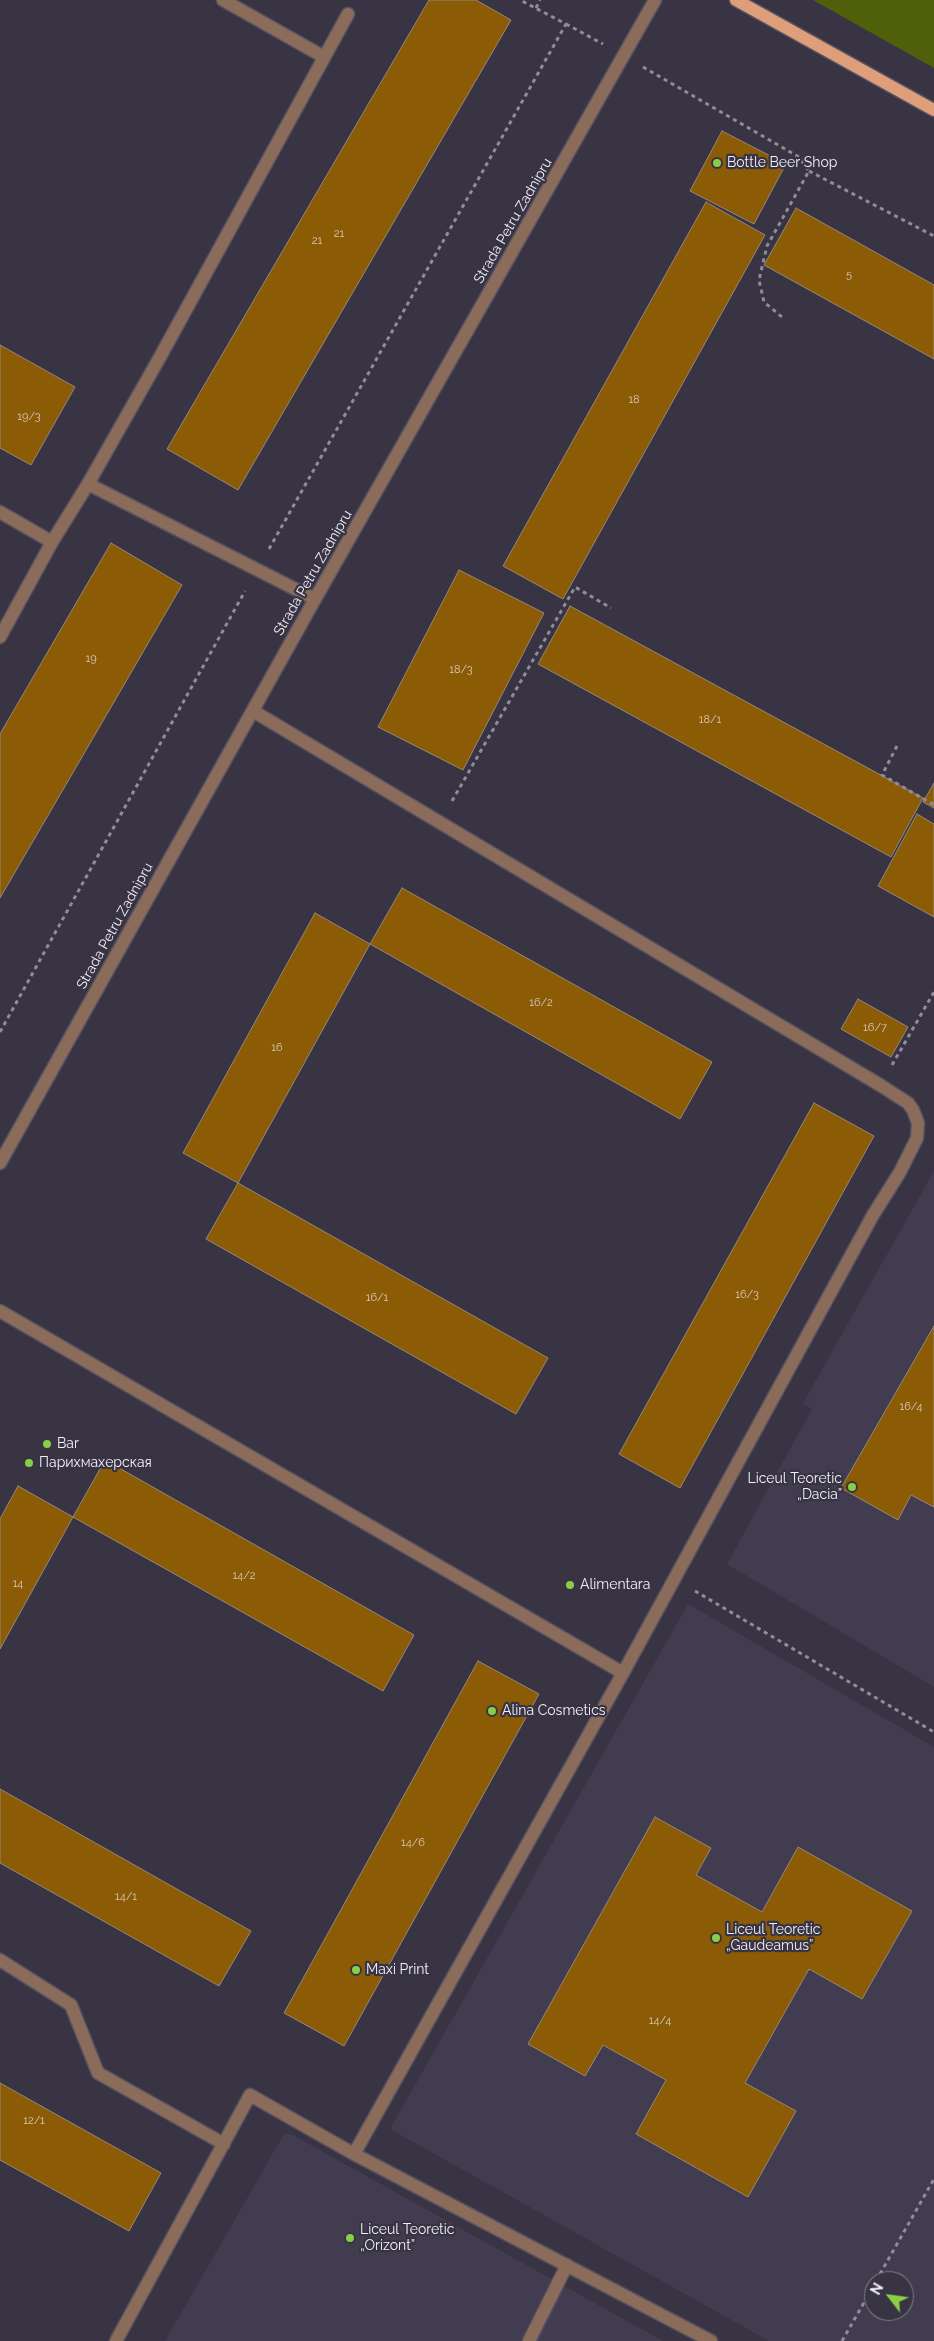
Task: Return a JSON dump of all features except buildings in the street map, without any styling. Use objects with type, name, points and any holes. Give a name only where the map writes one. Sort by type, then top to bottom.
[{"type":"main road","points":[[736,0],[934,110]]},
{"type":"street","points":[[223,0],[324,57]]},
{"type":"street","name":"Strada Petru Zadnipru","points":[[0,1162],[315,600],[625,56],[655,0]]},
{"type":"street","points":[[0,637],[52,542],[88,484],[160,357],[348,14]]},
{"type":"street","points":[[88,484],[315,600]]},
{"type":"street","points":[[0,512],[52,542]]},
{"type":"street","points":[[253,711],[880,1085],[900,1098],[913,1110],[918,1123],[917,1138],[900,1172],[873,1215],[623,1673],[354,2154]]},
{"type":"street","points":[[0,1311],[623,1673]]},
{"type":"street","points":[[0,1960],[71,2005],[98,2073],[224,2144]]},
{"type":"street","points":[[116,2341],[250,2095],[354,2154],[711,2341]]},
{"type":"street","points":[[529,2341],[567,2266]]},
{"type":"path","points":[[520,0],[625,56],[799,157],[809,171],[934,236]]},
{"type":"path","points":[[536,8],[540,0]]},
{"type":"path","points":[[0,1032],[257,570],[566,24]]},
{"type":"path","points":[[782,317],[764,302],[758,280],[767,246],[809,171]]},
{"type":"path","points":[[440,823],[574,587],[611,608]]},
{"type":"path","points":[[897,746],[882,775],[934,805]]},
{"type":"path","points":[[880,1085],[934,992]]},
{"type":"path","points":[[674,1579],[934,1732]]},
{"type":"path","points":[[882,2271],[934,2179]]},
{"type":"path","points":[[842,2341],[864,2302]]},
{"type":"shaded area","name":"Liceul Teoretic „Dacia”","points":[[934,1171],[934,1687],[727,1564],[812,1409],[803,1403]]},
{"type":"shaded area","name":"Liceul Teoretic „Gaudeamus”","points":[[688,1604],[934,1747],[934,2341],[769,2341],[390,2129]]},
{"type":"shaded area","name":"Liceul Teoretic „Orizont”","points":[[284,2134],[291,2134],[663,2341],[165,2341]]},
{"type":"green space","points":[[813,0],[934,0],[934,68]]},
{"type":"place","name":"Bottle Beer Shop","points":[[717,163]]},
{"type":"place","name":"Bar","points":[[47,1444]]},
{"type":"place","name":"Парихмахерская","points":[[29,1463]]},
{"type":"place","name":"Liceul Teoretic „Dacia”","points":[[852,1487]]},
{"type":"place","name":"Alimentara","points":[[570,1585]]},
{"type":"place","name":"Alina Cosmetics","points":[[492,1711]]},
{"type":"place","name":"Liceul Teoretic „Gaudeamus”","points":[[716,1938]]},
{"type":"place","name":"Maxi Print","points":[[356,1970]]},
{"type":"place","name":"Liceul Teoretic „Orizont”","points":[[350,2238]]}]
